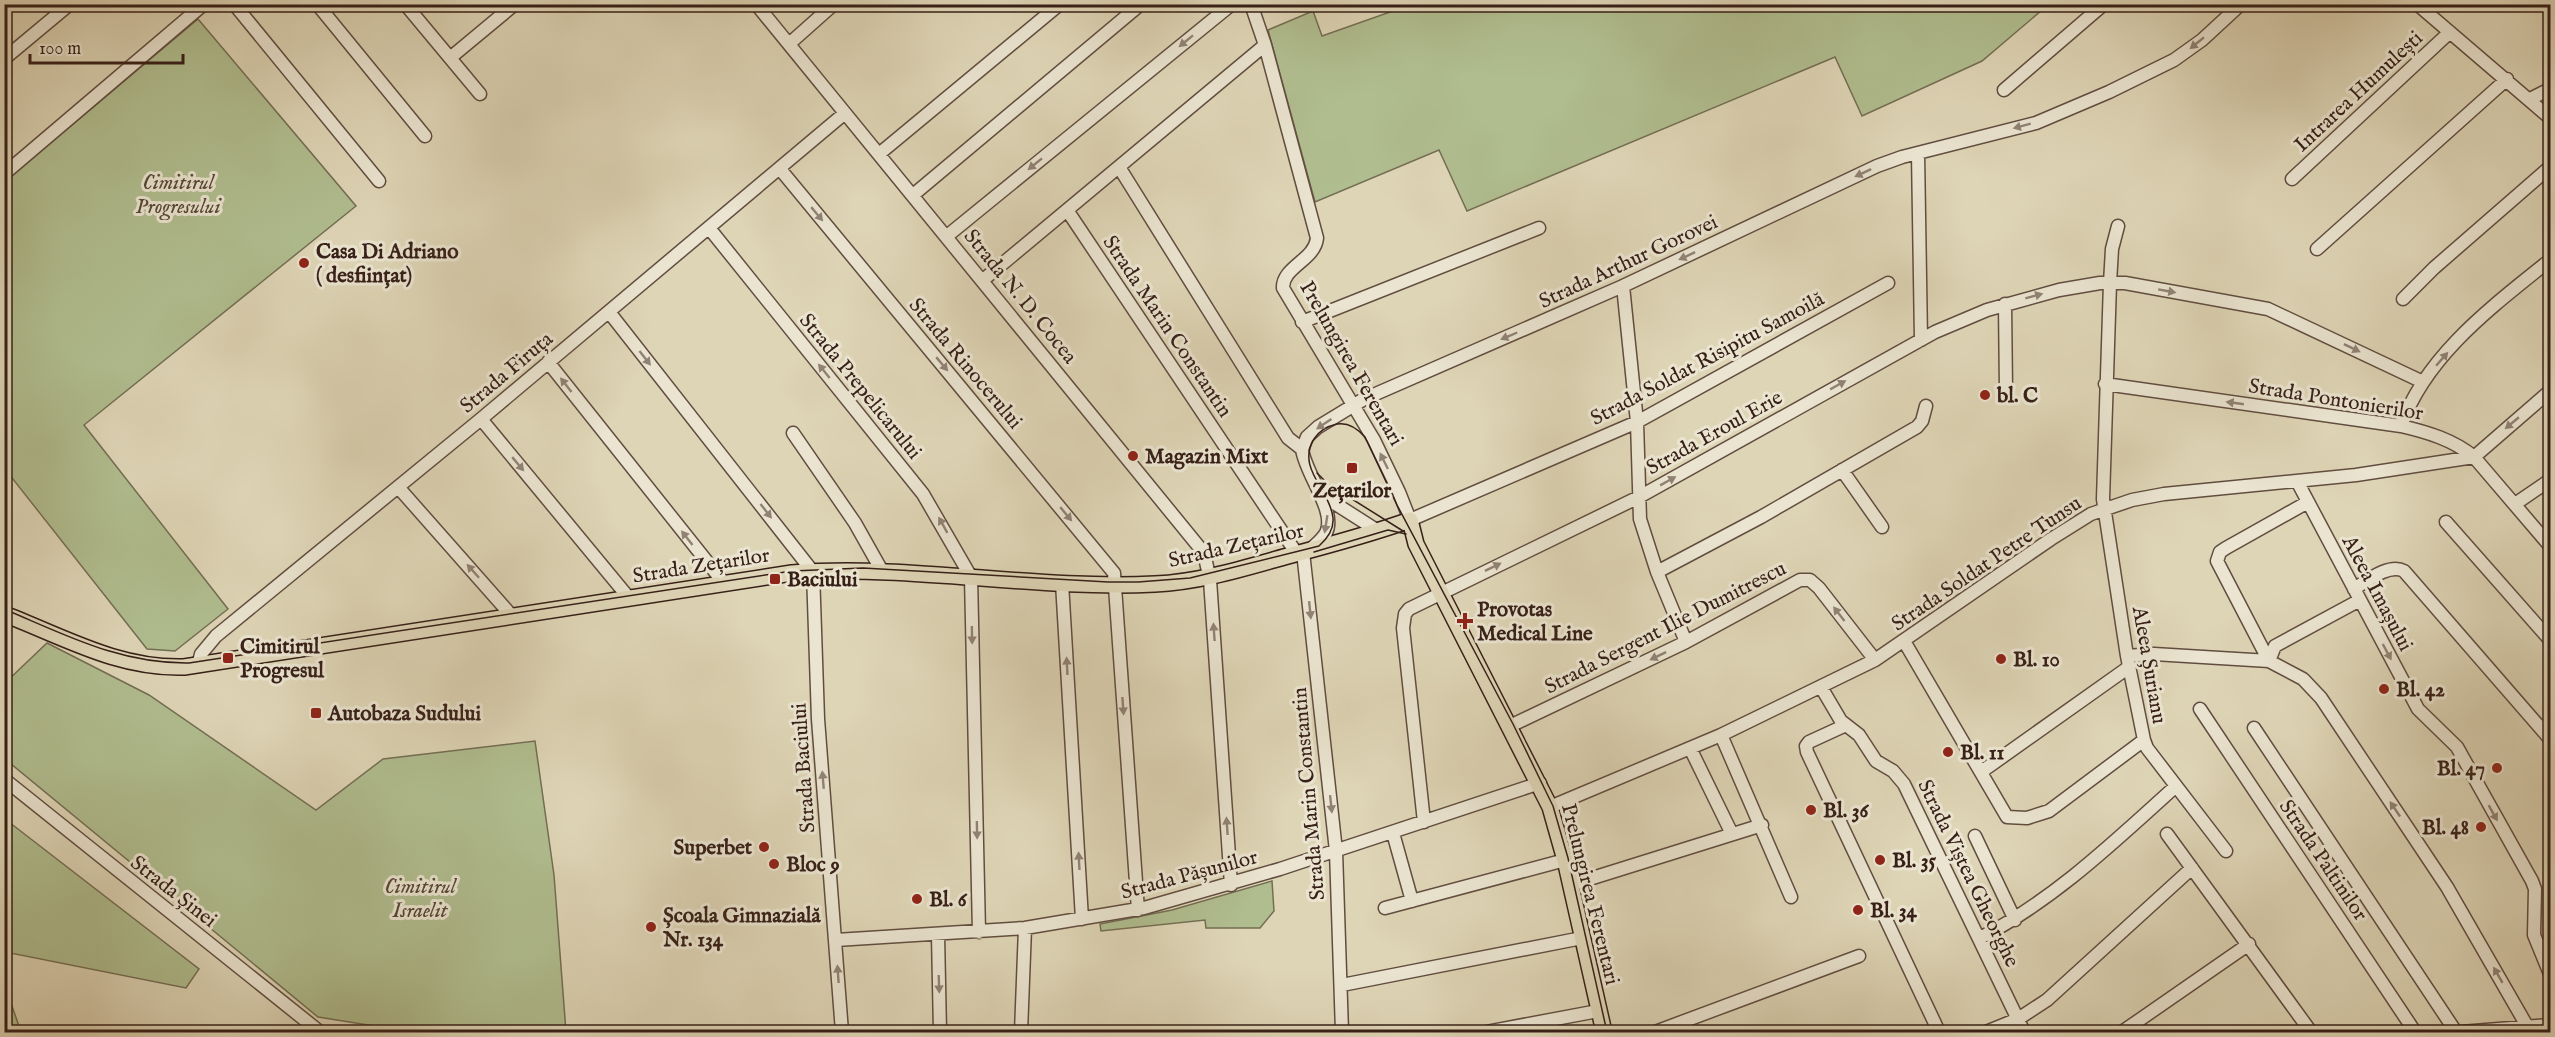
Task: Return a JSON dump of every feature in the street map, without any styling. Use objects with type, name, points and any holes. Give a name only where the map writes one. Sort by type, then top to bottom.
[{"type":"main road","name":"Strada Zețarilor","points":[[4,614],[120,661],[158,667],[198,666],[511,615],[813,572],[882,571],[1062,583],[1163,584],[1210,578],[1410,520]]},
{"type":"main road","name":"Prelungirea Ferentari","points":[[1410,520],[1416,544],[1540,783],[1550,807],[1565,860],[1604,1032]]},
{"type":"main road","points":[[1378,531],[1396,534],[1416,544]]},
{"type":"street","points":[[4,59],[70,4]]},
{"type":"street","points":[[234,4],[379,181]]},
{"type":"street","points":[[317,4],[425,136]]},
{"type":"street","points":[[405,4],[480,94]]},
{"type":"street","points":[[450,58],[515,4]]},
{"type":"street","name":"Strada N. D. Cocea","points":[[756,4],[1191,535],[1207,558],[1231,885]]},
{"type":"street","points":[[789,44],[834,4]]},
{"type":"street","points":[[879,154],[1060,4]]},
{"type":"street","points":[[913,195],[1141,4]]},
{"type":"street","points":[[947,236],[1232,4]]},
{"type":"street","name":"Prelungirea Ferentari","points":[[1251,4],[1265,45],[1317,238],[1313,251],[1287,275],[1282,284],[1383,458],[1410,520]]},
{"type":"street","points":[[2004,90],[2104,4]]},
{"type":"street","points":[[1921,340],[1918,153],[2036,123],[2109,92],[2174,60],[2202,40],[2241,4]]},
{"type":"street","points":[[2417,4],[2550,118]]},
{"type":"street","points":[[4,174],[204,5]]},
{"type":"street","name":"Intrarea Humulești","points":[[2292,179],[2450,32]]},
{"type":"street","points":[[983,280],[1265,45]]},
{"type":"street","points":[[2317,249],[2507,79]]},
{"type":"street","points":[[2530,99],[2550,89]]},
{"type":"street","name":"Strada Firuța","points":[[198,666],[201,654],[216,636],[481,419],[845,113]]},
{"type":"street","name":"Strada Arthur Gorovei","points":[[1302,449],[1311,433],[1354,405],[1623,286],[1869,170],[1918,153]]},
{"type":"street","points":[[1119,167],[1288,438],[1302,449],[1307,471],[1328,513],[1325,535],[1303,552]]},
{"type":"street","points":[[2403,299],[2450,254],[2550,167]]},
{"type":"street","name":"Strada Rinocerului","points":[[780,169],[1114,573],[1138,910]]},
{"type":"street","name":"Strada Marin Constantin","points":[[1067,210],[1303,552],[1336,851],[1342,1032]]},
{"type":"street","points":[[2104,509],[2105,384],[2112,249],[2118,226]]},
{"type":"street","name":"Strada Prepelicarului","points":[[709,228],[923,494],[971,577]]},
{"type":"street","points":[[1302,322],[1539,228]]},
{"type":"street","points":[[2401,426],[2423,382],[2471,328],[2550,260]]},
{"type":"street","name":"Strada Soldat Risipitu Samoilă","points":[[1410,520],[1637,422],[1888,283]]},
{"type":"street","name":"Strada Eroul Erie","points":[[1424,822],[1403,621],[1409,609],[1639,497],[1921,340],[1972,316],[2005,304],[2059,290],[2110,283],[2134,285],[2268,309],[2423,382]]},
{"type":"street","points":[[1623,286],[1637,422],[1641,487],[1640,519],[1657,572],[1686,642]]},
{"type":"street","points":[[2005,304],[2006,392]]},
{"type":"street","points":[[609,312],[813,572]]},
{"type":"street","points":[[548,362],[724,583]]},
{"type":"street","name":"Strada Pontonierilor","points":[[2105,384],[2401,426],[2446,440],[2474,457],[2550,546]]},
{"type":"street","points":[[2474,457],[2550,391]]},
{"type":"street","points":[[1657,572],[1761,518],[1917,427],[1922,421],[1926,406]]},
{"type":"street","points":[[481,419],[629,598]]},
{"type":"street","points":[[793,433],[855,522],[882,571]]},
{"type":"street","name":"Strada Soldat Petre Tunsu","points":[[1550,807],[1721,735],[1875,660],[2051,539],[2079,521],[2104,509],[2132,500],[2164,494],[2377,472],[2474,457]]},
{"type":"street","points":[[1842,470],[1882,527]]},
{"type":"street","points":[[2515,504],[2550,480]]},
{"type":"street","name":"Aleea Imașului","points":[[2297,481],[2418,708],[2457,747],[2532,881],[2535,890],[2534,935],[2550,974]]},
{"type":"street","points":[[398,487],[511,615]]},
{"type":"street","points":[[1320,494],[1378,531]]},
{"type":"street","points":[[2274,663],[2217,561],[2220,552],[2226,548],[2308,502]]},
{"type":"street","name":"Aleea Șurianu","points":[[1982,772],[2007,817],[2027,818],[2049,811],[2144,740],[2128,661],[2104,509]]},
{"type":"street","points":[[2446,522],[2550,640]]},
{"type":"street","points":[[2354,589],[2392,569],[2404,571],[2550,738]]},
{"type":"street","name":"Strada Baciului","points":[[813,572],[818,719],[842,1032]]},
{"type":"street","points":[[971,577],[980,932]]},
{"type":"street","name":"Strada Sergent Ilie Dumitrescu","points":[[1510,726],[1686,642],[1794,583],[1806,579],[1820,588],[1875,660]]},
{"type":"street","points":[[1062,583],[1082,920]]},
{"type":"street","points":[[2274,663],[2275,646],[2360,600]]},
{"type":"street","points":[[1904,641],[1982,772],[2128,661],[2154,654],[2274,663],[2308,682],[2447,887],[2527,1026]]},
{"type":"street","name":"Strada Viștea Gheorghe","points":[[1821,687],[1832,708],[1865,742],[1876,761],[1893,771],[1904,784],[2024,1032]]},
{"type":"street","name":"Strada Paltinilor","points":[[2200,709],[2415,1032]]},
{"type":"street","points":[[1846,725],[1809,742],[1806,746],[1807,752],[1939,1032]]},
{"type":"street","points":[[2254,728],[2456,1032]]},
{"type":"street","points":[[1721,735],[1762,825],[1791,897]]},
{"type":"street","points":[[2144,740],[2147,748],[2226,851]]},
{"type":"street","points":[[1690,748],[1732,834]]},
{"type":"street","name":"Strada Șinei","points":[[4,779],[320,1032]]},
{"type":"street","name":"Strada Pășunilor","points":[[836,940],[1025,928],[1138,910],[1231,885],[1540,783]]},
{"type":"street","points":[[1980,938],[2015,920],[2064,885],[2176,786]]},
{"type":"street","points":[[1570,885],[1762,825]]},
{"type":"street","points":[[1393,833],[1412,901]]},
{"type":"street","points":[[2167,834],[2311,1032]]},
{"type":"street","points":[[1975,836],[2015,920]]},
{"type":"street","points":[[1385,908],[1565,860]]},
{"type":"street","points":[[1986,1032],[2018,1019],[2059,990],[2192,868]]},
{"type":"street","points":[[1021,1032],[1025,928]]},
{"type":"street","points":[[938,935],[940,1032]]},
{"type":"street","points":[[1342,985],[1582,938]]},
{"type":"street","points":[[2122,1032],[2249,944]]},
{"type":"street","points":[[1655,1032],[1859,956]]},
{"type":"street","points":[[1486,1032],[1598,1011]]},
{"type":"street","points":[[2461,1032],[2550,1025]]},
{"type":"green space","points":[[1410,5],[2048,5],[1982,61],[1862,116],[1835,57],[1467,211],[1439,150],[1315,202],[1268,30],[1313,11],[1322,36]]},
{"type":"green space","name":"Cimitirul Progresului","points":[[198,19],[356,206],[84,425],[228,609],[175,651],[147,649],[5,469],[4,182]]},
{"type":"green space","name":"Cimitirul Israelit","points":[[47,643],[149,695],[316,810],[383,759],[535,741],[554,875],[566,1032],[412,1032],[318,1017],[5,759],[5,683]]},
{"type":"green space","points":[[5,819],[199,969],[186,988],[5,952]]},
{"type":"green space","points":[[1272,881],[1274,911],[1260,928],[1206,928],[1205,920],[1101,931],[1100,924],[1172,910]]},
{"type":"green space","points":[[4,983],[21,1032],[5,1032]]},
{"type":"tram line","points":[[4,609],[72,638],[116,653],[140,659],[189,663],[792,571],[863,568],[1108,582],[1190,578],[1319,546],[1331,530],[1333,518],[1331,508],[1311,469],[1310,450],[1314,439],[1321,431],[1334,425],[1349,425],[1365,437],[1397,505],[1513,724],[1553,806],[1568,858],[1607,1032]]},
{"type":"tram line","points":[[1317,473],[1328,484],[1403,531]]},
{"type":"tram line","points":[[1314,552],[1388,530],[1406,534]]},
{"type":"place","name":"Casa Di Adriano ( desființat)","points":[[304,263]]},
{"type":"place","name":"bl. C","points":[[1985,395]]},
{"type":"place","name":"Magazin Mixt","points":[[1133,456]]},
{"type":"place","name":"Zețarilor","points":[[1352,468]]},
{"type":"place","name":"Baciului","points":[[775,579]]},
{"type":"place","name":"Provotas Medical Line","points":[[1465,621]]},
{"type":"place","name":"Cimitirul Progresul","points":[[228,658]]},
{"type":"place","name":"Bl. 10","points":[[2001,659]]},
{"type":"place","name":"Bl. 42","points":[[2384,689]]},
{"type":"place","name":"Autobaza Sudului","points":[[316,713]]},
{"type":"place","name":"Bl. 11","points":[[1948,752]]},
{"type":"place","name":"Bl. 47","points":[[2497,768]]},
{"type":"place","name":"Bl. 36","points":[[1811,810]]},
{"type":"place","name":"Bl. 48","points":[[2481,827]]},
{"type":"place","name":"Superbet","points":[[764,847]]},
{"type":"place","name":"Bl. 35","points":[[1880,860]]},
{"type":"place","name":"Bloc 9","points":[[774,864]]},
{"type":"place","name":"Bl. 6","points":[[917,899]]},
{"type":"place","name":"Bl. 34","points":[[1858,910]]},
{"type":"place","name":"Școala Gimnazială Nr. 134","points":[[651,927]]}]
